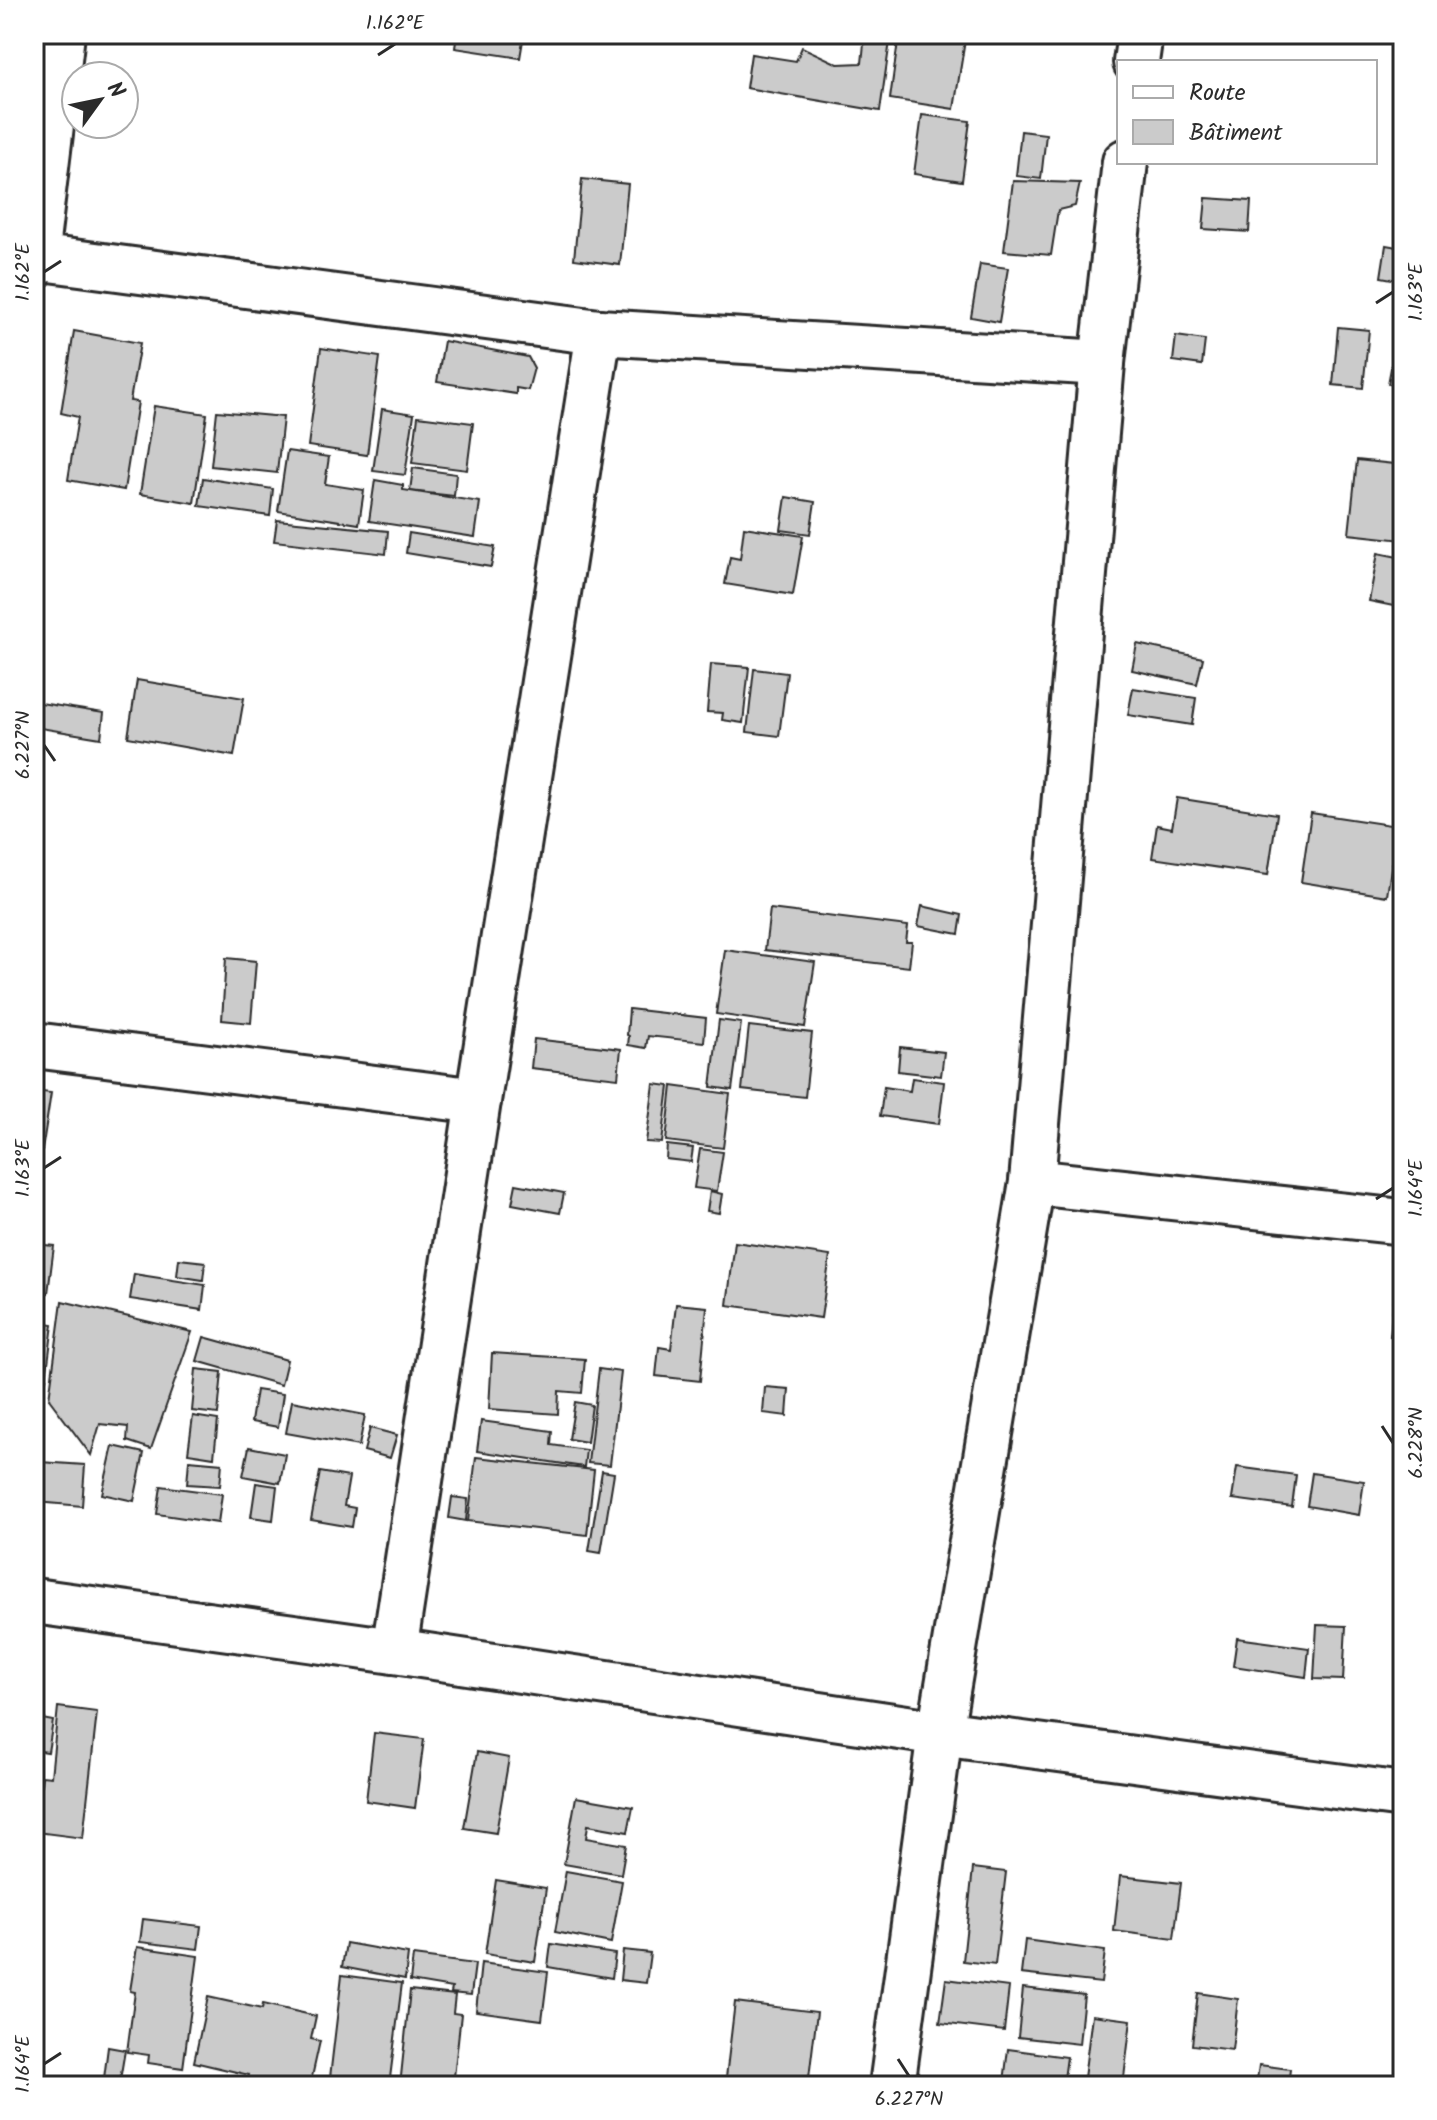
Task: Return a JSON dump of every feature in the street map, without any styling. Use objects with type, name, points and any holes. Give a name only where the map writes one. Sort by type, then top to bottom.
[{"type":"street","points":[[62,34],[35,261],[599,332],[1102,363]]},
{"type":"street","points":[[1136,60],[1140,34]]},
{"type":"street","points":[[892,2086],[940,1733],[1032,1182],[1102,363],[1125,164]]},
{"type":"street","points":[[394,1651],[599,332]]},
{"type":"street","points":[[34,1045],[478,1101]]},
{"type":"street","points":[[1032,1182],[1403,1222]]},
{"type":"street","points":[[34,1601],[394,1651],[940,1733],[1403,1795]]},
{"type":"building","points":[[457,34],[524,34],[520,58],[455,48]]},
{"type":"building","points":[[865,34],[891,34],[880,111],[746,88],[751,54],[796,61],[802,47],[838,64],[862,63]]},
{"type":"building","points":[[899,34],[966,34],[954,109],[890,99]]},
{"type":"building","points":[[1018,34],[1048,34],[1048,43],[1017,37]]},
{"type":"building","points":[[1328,34],[1351,34],[1351,43],[1327,42]]},
{"type":"building","points":[[922,115],[970,121],[962,181],[914,174]]},
{"type":"building","points":[[1021,131],[1046,134],[1041,179],[1016,176]]},
{"type":"building","points":[[582,179],[628,184],[620,265],[574,259]]},
{"type":"building","points":[[1013,181],[1080,183],[1075,206],[1058,210],[1051,255],[1004,251]]},
{"type":"building","points":[[1206,198],[1251,201],[1249,232],[1203,229]]},
{"type":"building","points":[[1386,245],[1403,248],[1403,281],[1381,277]]},
{"type":"building","points":[[980,264],[1008,268],[999,322],[971,317]]},
{"type":"building","points":[[1338,327],[1369,330],[1363,388],[1333,385]]},
{"type":"building","points":[[74,331],[140,343],[130,401],[138,402],[124,490],[68,480],[78,417],[61,413]]},
{"type":"building","points":[[1176,336],[1205,340],[1202,365],[1173,361]]},
{"type":"building","points":[[1403,339],[1403,386],[1388,384],[1395,347],[1401,347]]},
{"type":"building","points":[[444,341],[528,357],[534,368],[528,390],[516,388],[516,394],[437,382]]},
{"type":"building","points":[[321,348],[380,357],[367,455],[308,446]]},
{"type":"building","points":[[154,406],[207,414],[194,503],[140,494]]},
{"type":"building","points":[[382,409],[414,414],[405,475],[373,471]]},
{"type":"building","points":[[217,411],[283,417],[277,473],[211,466]]},
{"type":"building","points":[[418,416],[473,423],[467,470],[412,463]]},
{"type":"building","points":[[287,451],[329,457],[325,484],[364,490],[359,524],[278,511]]},
{"type":"building","points":[[1357,460],[1403,465],[1403,540],[1349,534]]},
{"type":"building","points":[[413,468],[456,474],[454,496],[410,491]]},
{"type":"building","points":[[203,478],[273,489],[270,516],[199,506]]},
{"type":"building","points":[[375,480],[403,485],[403,490],[480,502],[475,537],[369,521]]},
{"type":"building","points":[[786,497],[815,502],[810,534],[781,530]]},
{"type":"building","points":[[277,520],[388,531],[386,554],[274,541]]},
{"type":"building","points":[[744,527],[803,536],[793,595],[725,584],[730,557],[740,559]]},
{"type":"building","points":[[409,533],[495,547],[491,567],[406,553]]},
{"type":"building","points":[[1378,553],[1403,558],[1403,608],[1369,601]]},
{"type":"building","points":[[1137,644],[1203,658],[1197,684],[1132,670]]},
{"type":"building","points":[[711,664],[749,667],[743,723],[722,720],[723,713],[707,712]]},
{"type":"building","points":[[754,669],[787,673],[779,736],[747,732]]},
{"type":"building","points":[[137,680],[244,698],[234,756],[128,737]]},
{"type":"building","points":[[1133,688],[1196,698],[1192,725],[1128,715]]},
{"type":"building","points":[[34,702],[104,713],[101,738],[34,727]]},
{"type":"building","points":[[1177,798],[1277,814],[1268,875],[1152,858],[1157,825],[1172,828]]},
{"type":"building","points":[[1311,813],[1397,826],[1387,896],[1301,882]]},
{"type":"building","points":[[922,906],[962,915],[959,934],[918,926]]},
{"type":"building","points":[[770,909],[908,926],[906,942],[912,942],[909,967],[765,950]]},
{"type":"building","points":[[725,950],[815,962],[805,1027],[716,1014]]},
{"type":"building","points":[[226,958],[256,961],[251,1023],[222,1020]]},
{"type":"building","points":[[629,1009],[706,1018],[704,1042],[648,1036],[646,1048],[628,1045]]},
{"type":"building","points":[[719,1020],[741,1023],[732,1090],[711,1087]]},
{"type":"building","points":[[749,1026],[812,1033],[805,1097],[742,1090]]},
{"type":"building","points":[[534,1039],[621,1049],[618,1078],[531,1068]]},
{"type":"building","points":[[900,1047],[944,1052],[941,1076],[898,1071]]},
{"type":"building","points":[[912,1078],[944,1082],[939,1124],[880,1116],[884,1087],[910,1091]]},
{"type":"building","points":[[654,1084],[669,1086],[662,1143],[646,1142]]},
{"type":"building","points":[[672,1086],[730,1094],[723,1148],[666,1141]]},
{"type":"building","points":[[34,1091],[51,1093],[34,1202]]},
{"type":"building","points":[[667,1145],[693,1148],[691,1162],[666,1159]]},
{"type":"building","points":[[700,1149],[723,1152],[717,1191],[694,1188]]},
{"type":"building","points":[[516,1184],[564,1193],[560,1213],[512,1204]]},
{"type":"building","points":[[710,1191],[722,1194],[719,1213],[707,1211]]},
{"type":"building","points":[[735,1242],[830,1256],[821,1318],[727,1305]]},
{"type":"building","points":[[34,1244],[54,1246],[48,1293],[34,1291]]},
{"type":"building","points":[[179,1259],[205,1262],[203,1280],[177,1276]]},
{"type":"building","points":[[134,1274],[205,1285],[202,1310],[130,1299]]},
{"type":"building","points":[[1396,1282],[1403,1282],[1403,1337],[1390,1336]]},
{"type":"building","points":[[62,1301],[192,1332],[151,1449],[127,1441],[128,1427],[100,1424],[91,1455],[49,1399]]},
{"type":"building","points":[[676,1304],[707,1307],[700,1381],[656,1376],[659,1347],[671,1349]]},
{"type":"building","points":[[34,1321],[53,1324],[46,1379],[34,1377]]},
{"type":"building","points":[[204,1337],[287,1360],[281,1385],[197,1361]]},
{"type":"building","points":[[492,1353],[585,1359],[582,1393],[559,1391],[558,1414],[489,1409]]},
{"type":"building","points":[[196,1369],[222,1372],[218,1414],[192,1411]]},
{"type":"building","points":[[599,1369],[621,1372],[610,1465],[588,1463]]},
{"type":"building","points":[[765,1387],[789,1389],[787,1416],[763,1413]]},
{"type":"building","points":[[256,1390],[283,1394],[278,1427],[251,1422]]},
{"type":"building","points":[[292,1401],[365,1415],[359,1446],[286,1433]]},
{"type":"building","points":[[575,1402],[592,1405],[587,1442],[569,1439]]},
{"type":"building","points":[[193,1416],[218,1420],[214,1457],[188,1453]]},
{"type":"building","points":[[481,1421],[552,1431],[551,1445],[586,1450],[584,1467],[477,1451]]},
{"type":"building","points":[[370,1428],[397,1435],[390,1458],[364,1451]]},
{"type":"building","points":[[113,1446],[144,1453],[134,1501],[102,1494]]},
{"type":"building","points":[[249,1447],[285,1454],[280,1483],[243,1476]]},
{"type":"building","points":[[476,1457],[594,1470],[587,1535],[468,1521]]},
{"type":"building","points":[[189,1460],[222,1463],[220,1486],[187,1484]]},
{"type":"building","points":[[40,1462],[85,1465],[82,1506],[37,1502]]},
{"type":"building","points":[[1237,1467],[1296,1475],[1292,1507],[1232,1499]]},
{"type":"building","points":[[602,1471],[614,1473],[601,1553],[589,1551]]},
{"type":"building","points":[[320,1472],[349,1477],[344,1506],[355,1508],[352,1527],[311,1520]]},
{"type":"building","points":[[1312,1473],[1364,1481],[1359,1515],[1307,1506]]},
{"type":"building","points":[[256,1483],[277,1486],[273,1520],[251,1517]]},
{"type":"building","points":[[161,1486],[222,1494],[218,1523],[157,1514]]},
{"type":"building","points":[[452,1497],[468,1499],[466,1521],[449,1518]]},
{"type":"building","points":[[1317,1625],[1346,1626],[1343,1680],[1314,1679]]},
{"type":"building","points":[[1237,1638],[1309,1648],[1306,1677],[1233,1666]]},
{"type":"building","points":[[58,1707],[97,1712],[83,1838],[36,1832],[42,1776],[51,1777]]},
{"type":"building","points":[[37,1718],[53,1721],[48,1752],[34,1750]]},
{"type":"building","points":[[374,1733],[424,1739],[415,1808],[366,1801]]},
{"type":"building","points":[[477,1752],[509,1758],[496,1833],[464,1828]]},
{"type":"building","points":[[576,1797],[633,1807],[628,1832],[588,1825],[586,1838],[626,1845],[621,1874],[564,1864]]},
{"type":"building","points":[[973,1868],[1006,1872],[995,1965],[963,1961]]},
{"type":"building","points":[[566,1871],[622,1881],[611,1943],[555,1932]]},
{"type":"building","points":[[1120,1876],[1181,1883],[1174,1939],[1114,1931]]},
{"type":"building","points":[[496,1880],[546,1888],[535,1962],[485,1954]]},
{"type":"building","points":[[143,1919],[201,1926],[198,1949],[140,1942]]},
{"type":"building","points":[[1025,1940],[1105,1951],[1101,1983],[1021,1974]]},
{"type":"building","points":[[346,1943],[408,1954],[405,1979],[342,1967]]},
{"type":"building","points":[[551,1944],[615,1954],[612,1978],[548,1967]]},
{"type":"building","points":[[137,1947],[198,1956],[183,2068],[148,2063],[149,2055],[127,2052],[135,1992],[130,1991]]},
{"type":"building","points":[[623,1950],[650,1953],[646,1983],[620,1980]]},
{"type":"building","points":[[413,1956],[475,1964],[471,1995],[451,1993],[452,1988],[410,1981]]},
{"type":"building","points":[[481,1963],[548,1972],[542,2020],[476,2011]]},
{"type":"building","points":[[342,1975],[402,1983],[389,2086],[329,2086]]},
{"type":"building","points":[[946,1979],[1009,1987],[1004,2031],[940,2023]]},
{"type":"building","points":[[1023,1988],[1084,1995],[1079,2044],[1018,2037]]},
{"type":"building","points":[[410,1990],[455,1995],[453,2013],[461,2014],[453,2086],[400,2086]]},
{"type":"building","points":[[1198,1993],[1238,1999],[1232,2050],[1192,2045]]},
{"type":"building","points":[[208,1997],[262,2009],[263,2004],[316,2016],[311,2039],[320,2041],[310,2086],[246,2086],[249,2075],[194,2062]]},
{"type":"building","points":[[735,2002],[817,2012],[808,2086],[725,2086]]},
{"type":"building","points":[[1092,2015],[1131,2020],[1123,2086],[1083,2086]]},
{"type":"building","points":[[108,2047],[125,2050],[119,2086],[103,2086]]},
{"type":"building","points":[[1008,2049],[1067,2057],[1063,2086],[1004,2082]]},
{"type":"building","points":[[1259,2065],[1290,2069],[1288,2086],[1256,2086]]}]
